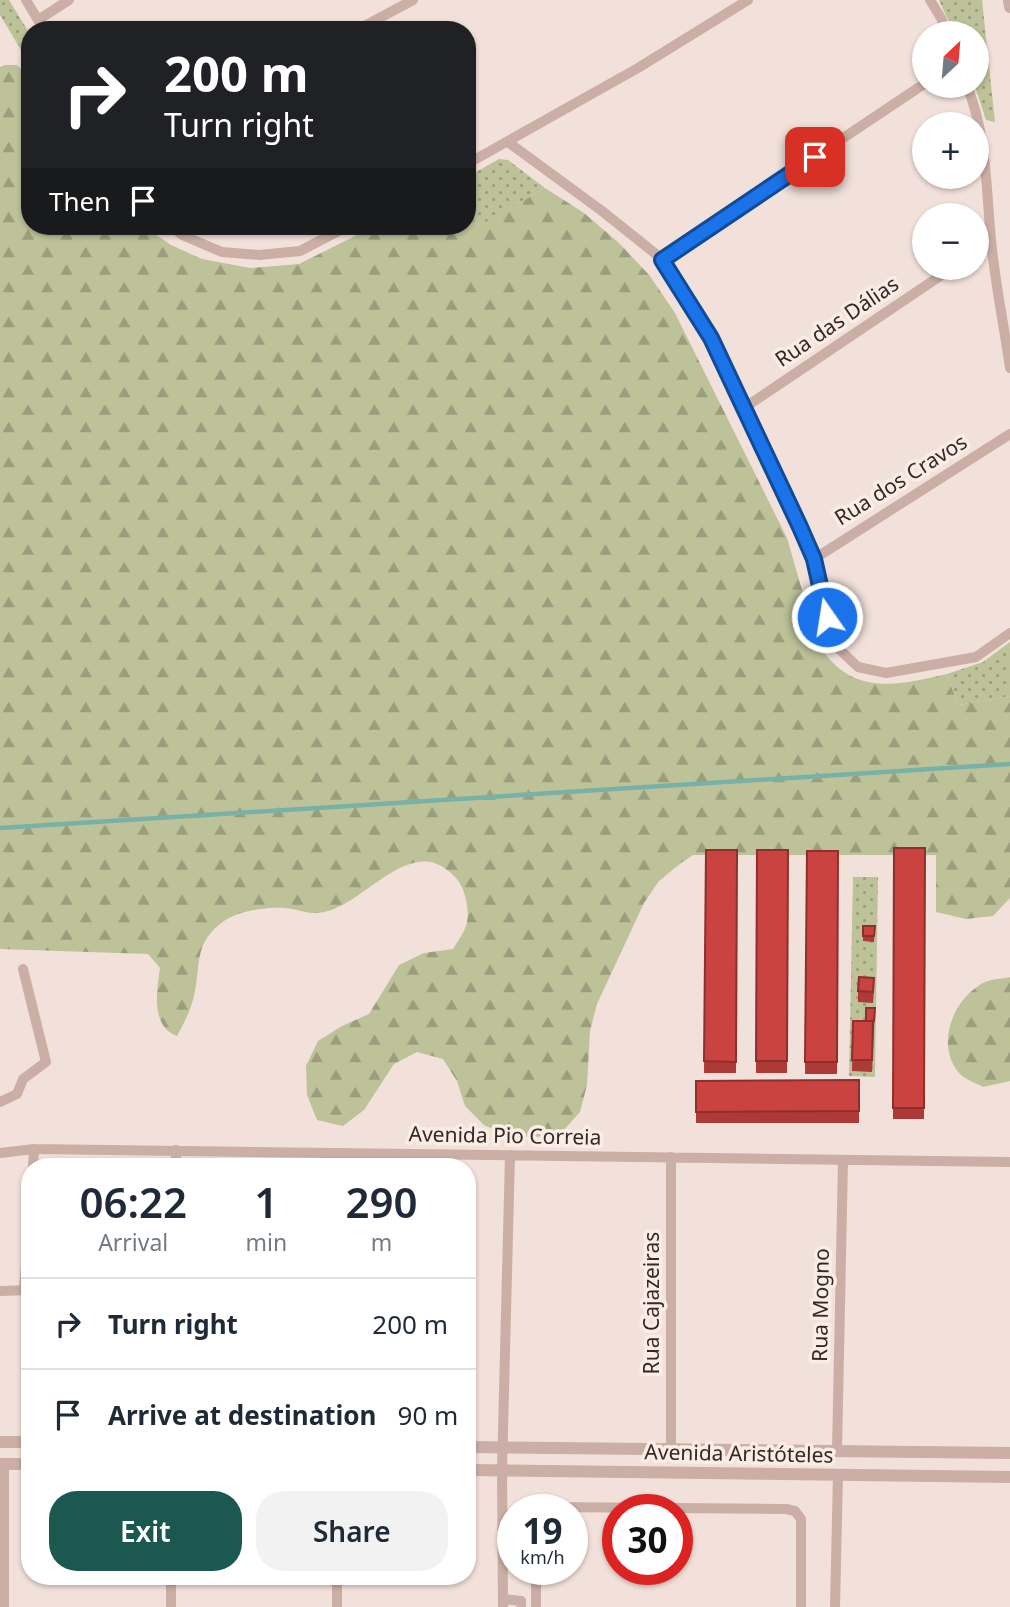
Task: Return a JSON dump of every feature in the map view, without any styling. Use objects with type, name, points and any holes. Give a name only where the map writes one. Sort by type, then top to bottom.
[{"type":"street","points":[[26,0],[39,21]]},
{"type":"street","points":[[45,21],[69,0]]},
{"type":"street","points":[[374,21],[413,0]]},
{"type":"street","points":[[476,159],[638,68],[748,0]]},
{"type":"street","points":[[930,0],[943,21]]},
{"type":"street","points":[[1009,0],[1010,7]]},
{"type":"street","points":[[662,260],[912,92]]},
{"type":"street","points":[[972,98],[986,165],[991,241],[1010,368]]},
{"type":"street","points":[[508,142],[602,211],[662,260],[711,338],[814,559],[837,647],[858,667],[886,673],[976,657],[1010,633]]},
{"type":"street","points":[[183,235],[222,252],[259,255],[300,251],[331,235]]},
{"type":"street","name":"Rua das Dálias","points":[[744,408],[934,280]]},
{"type":"street","name":"Rua dos Cravos","points":[[814,559],[1010,434]]},
{"type":"street","points":[[0,1102],[17,1094],[23,1079],[46,1062],[23,969]]},
{"type":"street","points":[[34,1149],[34,1158]]},
{"type":"street","name":"Avenida Pio Correia","points":[[0,1153],[34,1149],[176,1150],[1010,1162]]},
{"type":"street","points":[[176,1150],[176,1158]]},
{"type":"street","points":[[345,1153],[345,1158]]},
{"type":"street","points":[[510,1155],[502,1470],[503,1603],[536,1604],[536,1585]]},
{"type":"street","name":"Rua Cajazeiras","points":[[671,1157],[671,1449]]},
{"type":"street","name":"Rua Mogno","points":[[837,1451],[843,1160]]},
{"type":"street","points":[[0,1292],[21,1290]]},
{"type":"street","points":[[0,1442],[21,1442]]},
{"type":"street","name":"Avenida Aristóteles","points":[[476,1447],[1010,1453]]},
{"type":"street","points":[[4,1607],[2,1464],[21,1464]]},
{"type":"street","name":"Avenida Aristóteles","points":[[476,1470],[1010,1477]]},
{"type":"street","points":[[835,1607],[838,1475]]},
{"type":"street","points":[[588,1507],[786,1508],[795,1511],[801,1519],[801,1607]]},
{"type":"street","points":[[171,1585],[171,1607]]},
{"type":"street","points":[[337,1585],[337,1607]]},
{"type":"green space","points":[[0,0],[9,0],[22,21],[21,50],[0,15]]},
{"type":"green space","points":[[939,0],[982,0],[984,21],[949,21]]},
{"type":"green space","points":[[17,65],[21,69],[21,235],[156,235],[202,259],[250,268],[299,264],[357,235],[476,235],[476,227],[545,188],[584,213],[619,243],[650,276],[675,313],[787,538],[817,642],[830,660],[844,672],[875,683],[909,682],[947,674],[958,705],[1010,696],[1010,898],[993,916],[966,919],[936,912],[936,855],[693,855],[659,881],[644,903],[597,1004],[590,1031],[587,1085],[580,1112],[562,1132],[536,1137],[509,1136],[484,1125],[465,1106],[457,1081],[443,1059],[417,1052],[394,1064],[364,1110],[343,1126],[317,1120],[307,1095],[306,1066],[318,1041],[369,1014],[399,965],[424,953],[453,949],[464,931],[468,915],[462,886],[451,873],[431,862],[415,863],[399,869],[334,909],[314,913],[286,908],[262,909],[237,914],[224,921],[214,929],[203,945],[192,1003],[177,1036],[168,1031],[159,1016],[157,997],[160,968],[148,954],[0,949],[0,67]]},
{"type":"green space","points":[[989,66],[995,122],[989,121],[989,112],[983,112],[979,98],[989,98]]},
{"type":"green space","points":[[499,159],[508,160],[545,188],[476,228],[476,172]]},
{"type":"green space","points":[[1010,642],[1010,696],[958,705],[947,674],[983,662]]},
{"type":"green space","points":[[853,877],[878,877],[875,1077],[849,1076]]},
{"type":"green space","points":[[1010,977],[1010,1081],[983,1087],[961,1075],[952,1062],[948,1049],[951,1023],[963,1000],[972,990],[986,982]]},
{"type":"building","points":[[894,848],[925,848],[924,1108],[893,1108]]},
{"type":"building","points":[[706,850],[737,850],[736,1062],[704,1061]]},
{"type":"building","points":[[757,850],[788,850],[787,1061],[756,1061]]},
{"type":"building","points":[[807,851],[838,851],[837,1062],[805,1062]]},
{"type":"building","points":[[863,926],[875,926],[874,936],[863,936]]},
{"type":"building","points":[[859,977],[874,978],[873,992],[858,991]]},
{"type":"building","points":[[866,1008],[875,1008],[874,1021],[866,1021]]},
{"type":"building","points":[[853,1021],[873,1021],[872,1060],[852,1060]]},
{"type":"building","points":[[859,1080],[859,1111],[696,1112],[696,1081]]},
{"type":"waterway","points":[[0,828],[1010,764]]},
{"type":"route","points":[[815,157],[662,260],[711,338],[800,527],[814,559],[827,617]]}]
